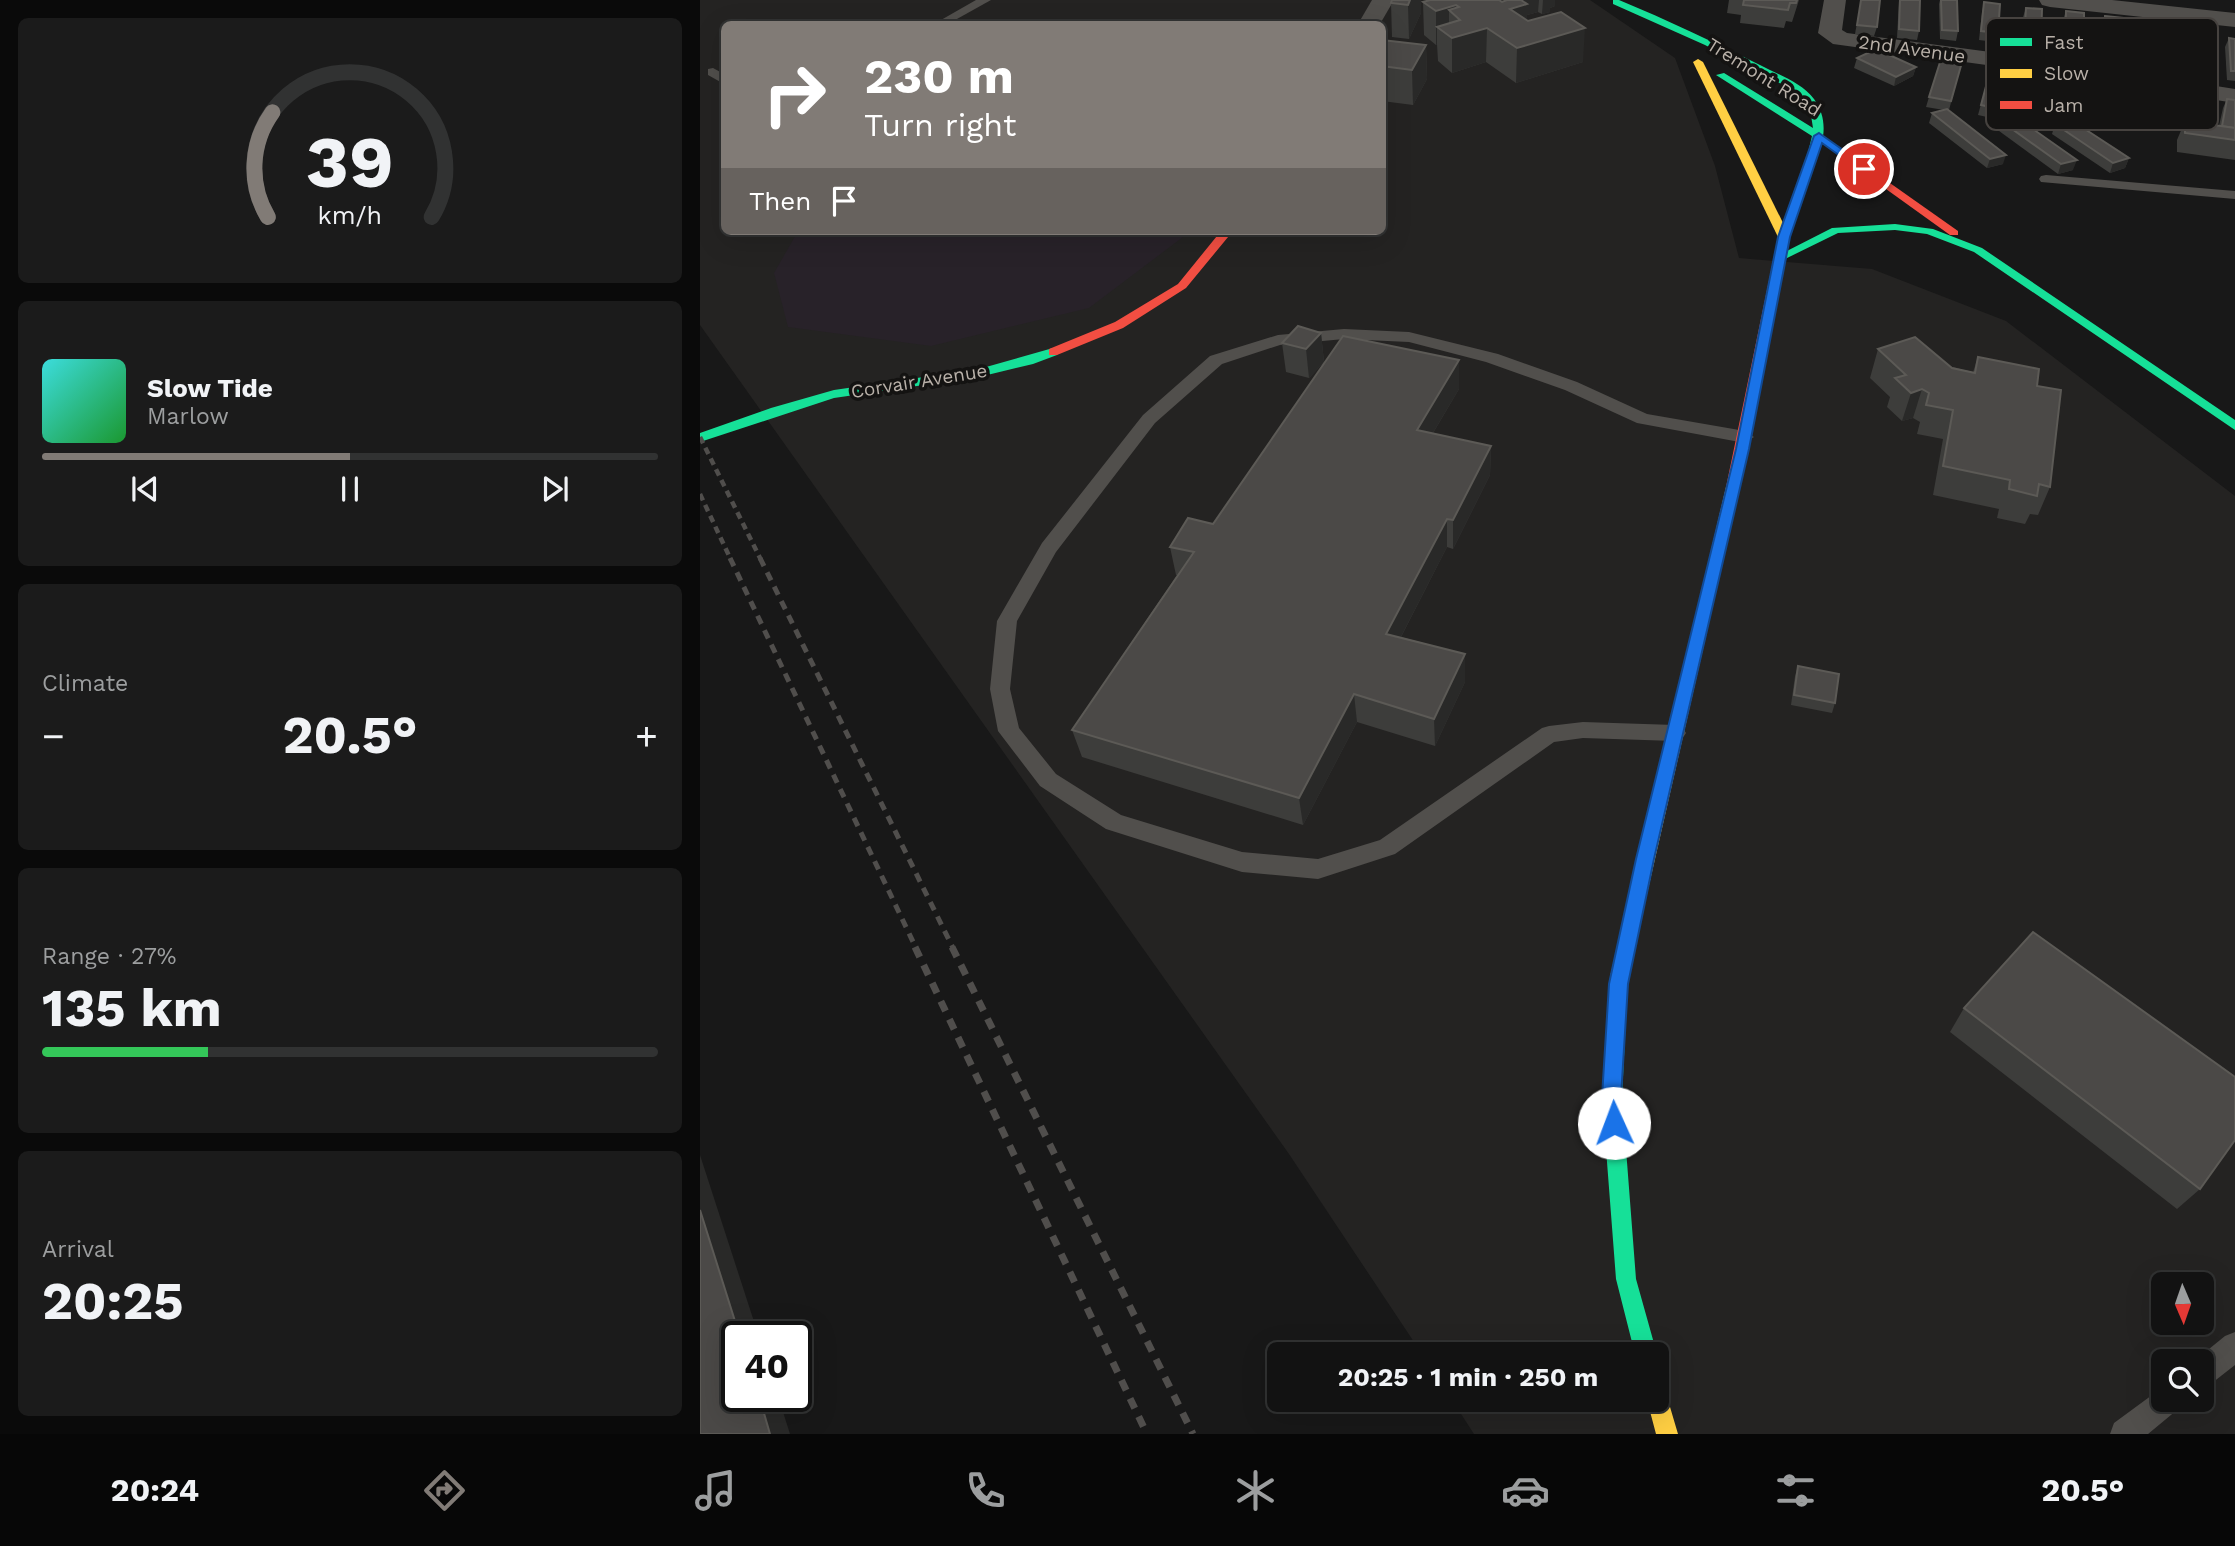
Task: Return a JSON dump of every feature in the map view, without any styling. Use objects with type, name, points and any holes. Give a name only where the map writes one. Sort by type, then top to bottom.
[{"type":"main road","name":"Tremont Road","points":[[1614,1],[1686,53],[1819,136]]},
{"type":"main road","name":"Tremont Road","points":[[1614,1],[1695,35],[1791,85],[1810,100],[1819,118],[1819,136]]},
{"type":"main road","points":[[1686,53],[1726,115],[1784,237]]},
{"type":"main road","points":[[1643,1342],[1626,1279],[1612,1097],[1618,984],[1745,437],[1784,237],[1819,136],[1978,250],[2235,426]]},
{"type":"main road","points":[[1781,257],[1836,230],[1865,227],[1929,231],[1978,250]]},
{"type":"main road","name":"Corvair Avenue","points":[[700,438],[812,399],[854,390],[970,376],[1046,355],[1119,325],[1182,286],[1224,235]]},
{"type":"main road","points":[[1661,1412],[1667,1434]]},
{"type":"street","points":[[1371,21],[1382,0]]},
{"type":"street","name":"2nd Avenue","points":[[1835,0],[1829,27],[1830,33],[1841,39],[1986,58]]},
{"type":"street","points":[[2050,0],[2216,18]]},
{"type":"lane","points":[[946,21],[985,0]]},
{"type":"lane","points":[[2046,178],[2235,195]]},
{"type":"lane","points":[[1675,733],[1583,730],[1549,734],[1387,847],[1318,869],[1242,862],[1114,822],[1048,780],[1009,732],[1000,689],[1007,621],[1049,548],[1149,419],[1216,360],[1278,340],[1345,334],[1409,337],[1492,358],[1571,386],[1643,419],[1745,437]]},
{"type":"lane","points":[[2214,1363],[2235,1346]]},
{"type":"lane","points":[[2125,1434],[2152,1412]]},
{"type":"shaded area","points":[[700,0],[1590,0],[1675,58],[1715,166],[1739,258],[1872,269],[2006,321],[2235,496],[2235,1434],[1474,1434],[1460,1412],[1669,1412],[1669,1342],[1414,1342],[1289,1154],[700,325]]},
{"type":"shaded area","points":[[796,235],[1186,235],[1089,308],[931,346],[788,327],[774,273]]},
{"type":"building","points":[[1392,0],[1410,0],[1408,5],[1391,3]]},
{"type":"building","points":[[1521,0],[1527,4],[1510,9],[1528,21],[1561,12],[1585,28],[1517,48],[1487,28],[1452,38],[1437,27],[1460,20],[1449,10],[1459,7],[1456,5],[1436,11],[1423,2]]},
{"type":"building","points":[[1744,0],[1797,0],[1796,3],[1790,3],[1788,10],[1743,5]]},
{"type":"building","points":[[1861,0],[1880,0],[1877,27],[1857,25]]},
{"type":"building","points":[[1900,0],[1920,0],[1919,31],[1899,29]]},
{"type":"building","points":[[1941,0],[1957,0],[1958,31],[1942,30]]},
{"type":"building","points":[[1984,2],[2000,4],[1999,18],[1986,18],[1986,32],[1981,31]]},
{"type":"building","points":[[2026,8],[2042,9],[2042,18],[2025,18]]},
{"type":"building","points":[[2066,11],[2084,13],[2084,18],[2066,18]]},
{"type":"building","points":[[2229,38],[2235,39],[2235,71],[2231,71]]},
{"type":"building","points":[[1386,40],[1426,45],[1412,70],[1386,67]]},
{"type":"building","points":[[1876,49],[1916,67],[1896,77],[1857,58]]},
{"type":"building","points":[[1941,59],[1962,62],[1951,101],[1929,97]]},
{"type":"building","points":[[1986,86],[1986,106],[1981,105]]},
{"type":"building","points":[[2227,99],[2235,100],[2235,128],[2222,126]]},
{"type":"building","points":[[1947,109],[2006,155],[1990,159],[1932,113]]},
{"type":"building","points":[[2218,126],[2235,128],[2235,140],[2185,133],[2185,130],[2218,130]]},
{"type":"building","points":[[2013,130],[2034,130],[2077,160],[2061,164]]},
{"type":"building","points":[[2064,130],[2086,130],[2129,158],[2113,163]]},
{"type":"building","points":[[1298,326],[1321,333],[1306,349],[1282,343]]},
{"type":"building","points":[[1343,336],[1459,360],[1417,430],[1491,446],[1453,520],[1447,519],[1386,634],[1465,654],[1434,719],[1354,694],[1299,798],[1072,730],[1194,552],[1170,547],[1188,518],[1213,524]]},
{"type":"building","points":[[1915,337],[1952,368],[1975,373],[1978,357],[2039,369],[2037,386],[2061,390],[2050,487],[2039,484],[2037,496],[2009,489],[2010,480],[1943,466],[1953,410],[1926,405],[1929,393],[1922,389],[1911,393],[1895,378],[1906,375],[1878,349]]},
{"type":"building","points":[[1798,666],[1839,674],[1835,703],[1794,695]]},
{"type":"building","points":[[2033,932],[2235,1077],[2235,1140],[2200,1189],[1964,1008]]},
{"type":"building","points":[[700,1210],[735,1321],[721,1321],[721,1412],[764,1412],[770,1434],[700,1434]]},
{"type":"railway","points":[[700,437],[761,560]]},
{"type":"railway","points":[[700,494],[731,560]]},
{"type":"railway","points":[[730,558],[916,948]]},
{"type":"railway","points":[[760,558],[953,948]]},
{"type":"railway","points":[[915,947],[1147,1434]]},
{"type":"railway","points":[[952,947],[1193,1434]]},
{"type":"traffic: fast","points":[[1616,2],[1708,43],[1801,91],[1811,102],[1819,122],[1812,157]]},
{"type":"traffic: fast","points":[[1721,75],[1819,136]]},
{"type":"traffic: fast","points":[[1781,257],[1836,230],[1895,227],[1929,231],[1978,250],[2235,426]]},
{"type":"traffic: fast","points":[[700,438],[834,394],[979,373],[1029,361],[1053,352]]},
{"type":"traffic: fast","points":[[1619,977],[1612,1097],[1626,1279],[1643,1342]]},
{"type":"traffic: slow","points":[[1698,62],[1784,237]]},
{"type":"traffic: slow","points":[[1619,977],[1733,487]]},
{"type":"traffic: slow","points":[[1661,1412],[1667,1434]]},
{"type":"traffic: jam","points":[[1819,136],[1954,233]]},
{"type":"traffic: jam","points":[[1733,487],[1784,237],[1812,157]]},
{"type":"traffic: jam","points":[[1053,352],[1119,325],[1182,286],[1224,235]]},
{"type":"route","points":[[1614,1123],[1612,1097],[1618,984],[1742,449],[1784,237],[1819,136],[1864,169]]}]
